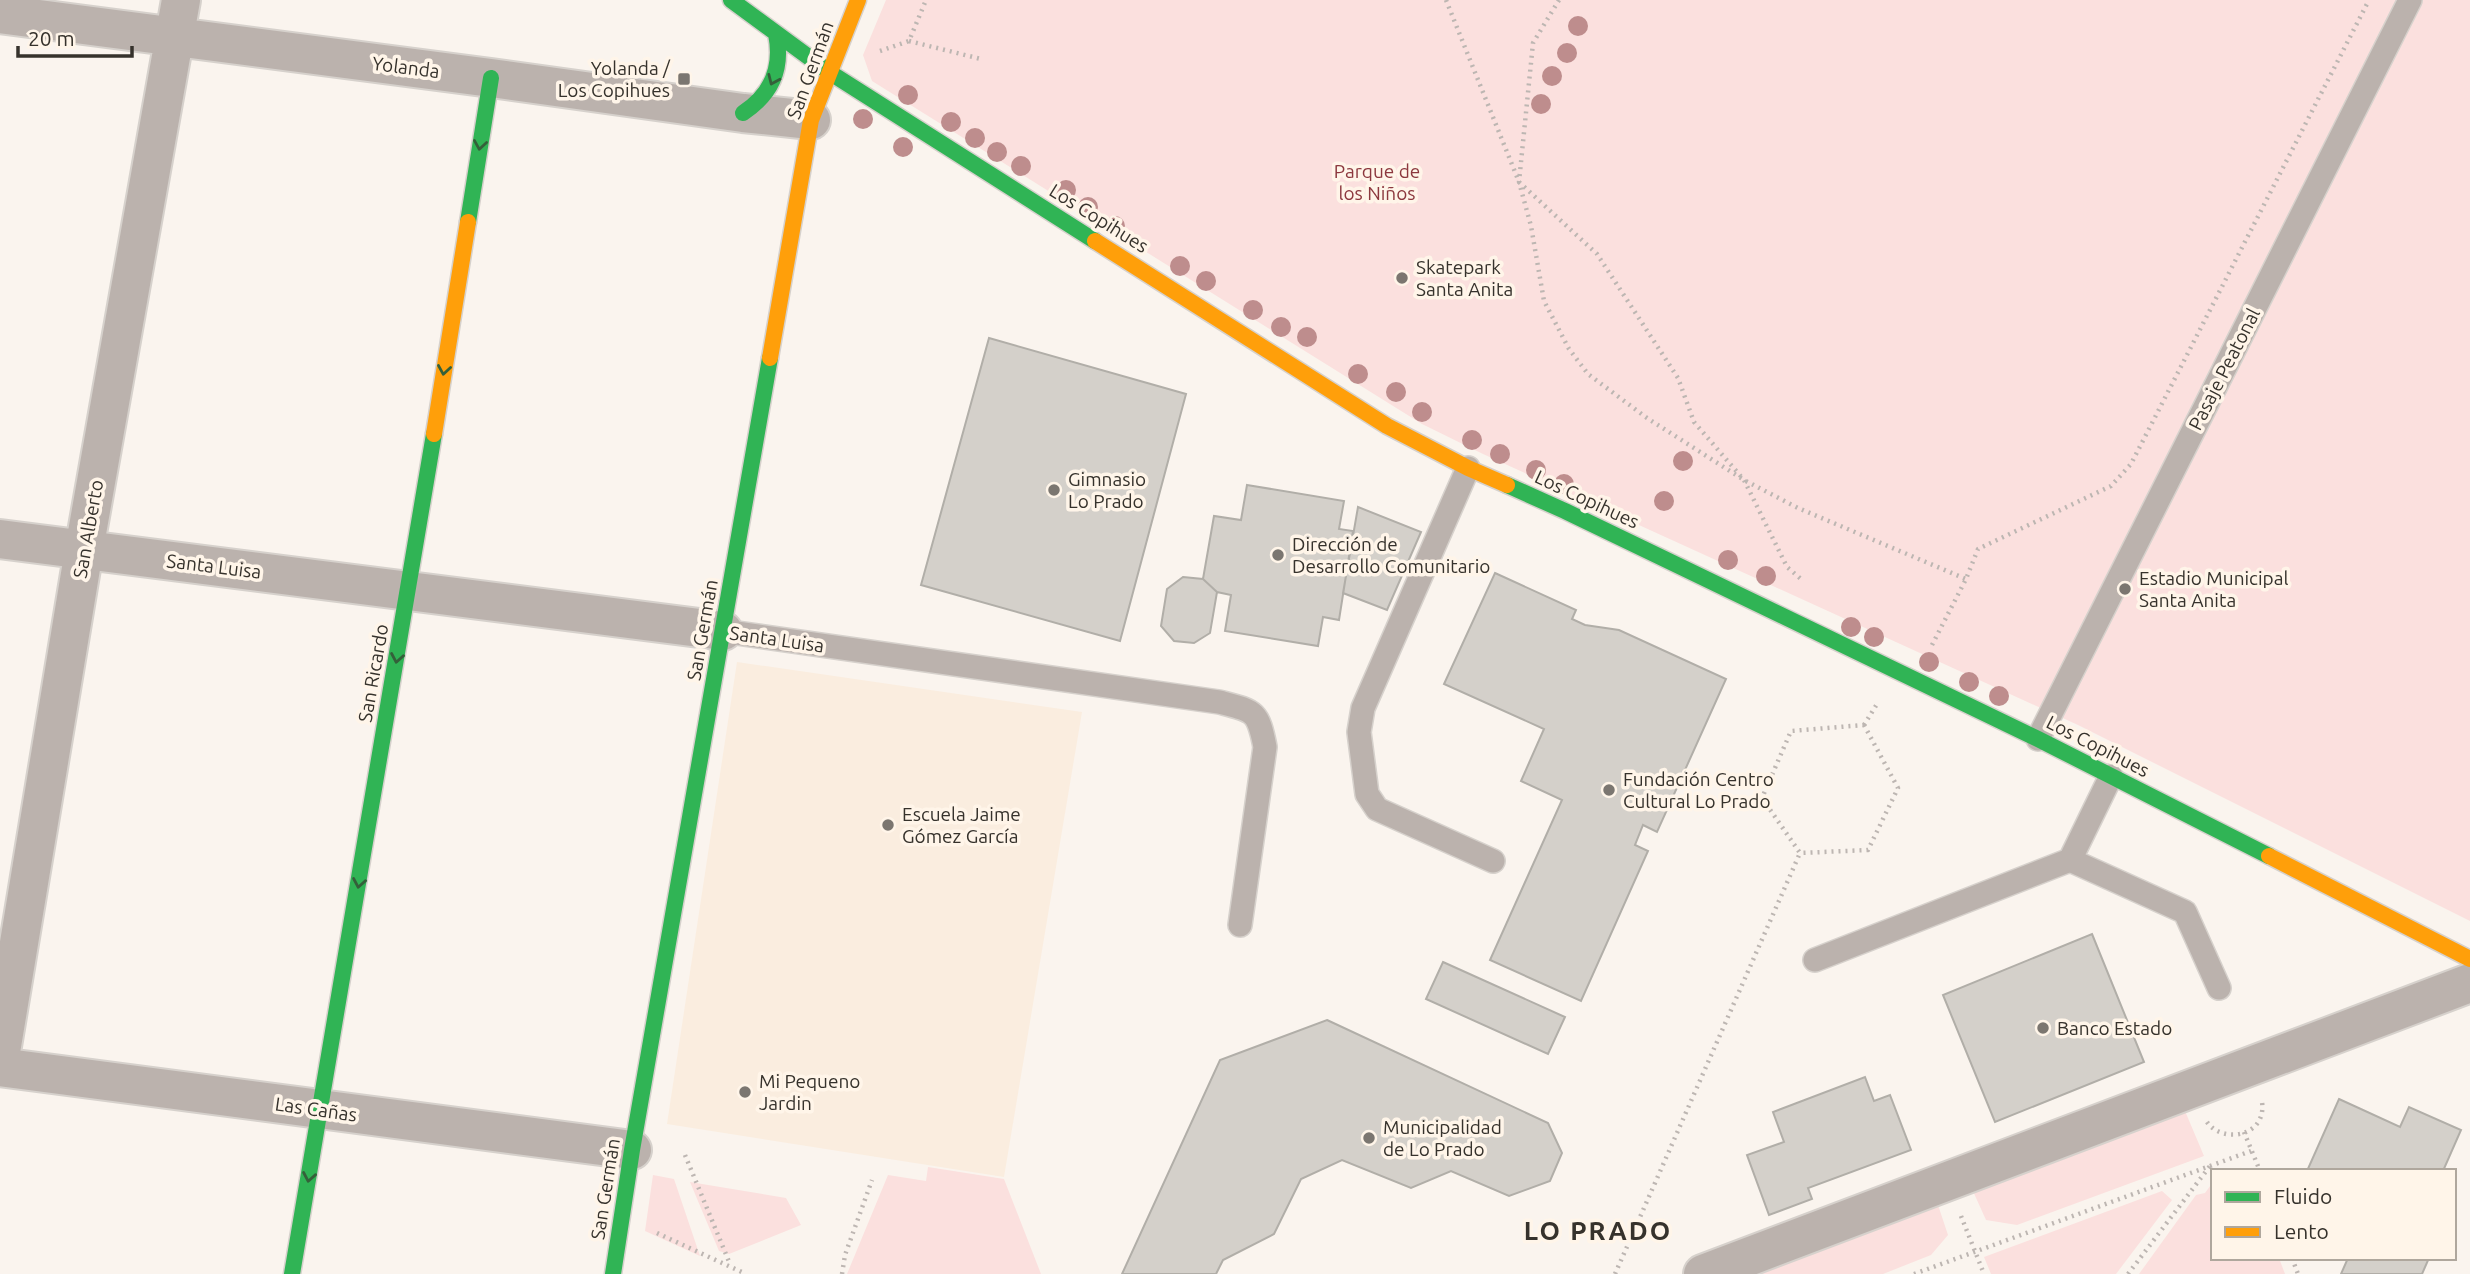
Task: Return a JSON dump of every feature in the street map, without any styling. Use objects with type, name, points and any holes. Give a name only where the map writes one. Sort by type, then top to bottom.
[{"type":"street","name":"San Alberto","points":[[0,1058],[84,550],[181,0]]},
{"type":"street","name":"Los Copihues","points":[[731,0],[829,72],[1387,426],[1468,468],[1565,511],[2038,739],[2470,960]]},
{"type":"street","name":"San Germán","points":[[613,1274],[632,1150],[811,120],[858,0]]},
{"type":"street","name":"Yolanda","points":[[0,14],[811,120]]},
{"type":"street","points":[[743,113],[757,104],[775,79],[779,50],[776,34]]},
{"type":"street","name":"San Ricardo","points":[[292,1274],[409,591],[491,78]]},
{"type":"street","name":"Santa Luisa","points":[[0,539],[723,631]]},
{"type":"street","points":[[1703,1274],[2470,984]]},
{"type":"street","name":"Las Cañas","points":[[0,1067],[632,1150]]},
{"type":"lane","name":"Pasaje Peatonal","points":[[2038,739],[2410,0]]},
{"type":"lane","points":[[1468,468],[1363,708],[1359,732],[1367,794],[1377,808],[1493,861]]},
{"type":"lane","name":"Santa Luisa","points":[[723,631],[1219,702],[1249,709],[1260,723],[1265,747],[1240,925]]},
{"type":"lane","points":[[1815,960],[2070,860],[2111,776]]},
{"type":"lane","points":[[2070,860],[2185,912],[2219,988]]},
{"type":"path","points":[[909,41],[926,0]]},
{"type":"path","points":[[1446,0],[1519,181],[1531,226],[1544,301],[1569,349],[1588,374],[1647,418],[1744,480],[1798,508],[1966,579]]},
{"type":"path","points":[[1519,181],[1533,43],[1559,0]]},
{"type":"path","points":[[1920,642],[1931,647],[1978,550],[2111,486],[2130,464],[2369,0]]},
{"type":"path","points":[[856,89],[874,54],[909,41],[981,59]]},
{"type":"path","points":[[1519,181],[1597,254],[1678,379],[1694,422],[1744,480],[1787,567],[1808,585]]},
{"type":"path","points":[[1864,725],[1900,672]]},
{"type":"path","points":[[1800,853],[1762,798],[1791,731],[1864,725]]},
{"type":"path","points":[[1800,853],[1868,850],[1898,788],[1864,725]]},
{"type":"path","points":[[1615,1274],[1800,853]]},
{"type":"path","points":[[2244,1132],[2259,1169]]},
{"type":"path","points":[[1914,1274],[2251,1151]]},
{"type":"path","points":[[685,1155],[730,1266]]},
{"type":"path","points":[[2128,1274],[2210,1166]]},
{"type":"path","points":[[842,1274],[845,1255],[872,1180]]},
{"type":"path","points":[[1948,1182],[1983,1274]]},
{"type":"path","points":[[622,1217],[746,1274]]},
{"type":"shaded area","name":"Escuela Jaime Gómez García","points":[[737,662],[1082,712],[1004,1177],[667,1124]]},
{"type":"green space","name":"Estadio Municipal Santa Anita","points":[[886,0],[2470,0],[2470,921],[2078,725],[1422,424],[872,81],[863,55]]},
{"type":"green space","points":[[2185,1111],[2204,1156],[2017,1225],[1986,1220],[1972,1189]]},
{"type":"green space","points":[[928,1167],[1004,1179],[1041,1274],[847,1274],[888,1175],[926,1181]]},
{"type":"green space","points":[[653,1175],[674,1179],[700,1256],[645,1231]]},
{"type":"green space","points":[[690,1182],[786,1198],[801,1225],[729,1254],[719,1251]]},
{"type":"green space","points":[[2211,1185],[2211,1260],[2280,1260],[2285,1274],[2139,1274],[2196,1195],[2205,1193]]},
{"type":"green space","points":[[2162,1191],[2172,1200],[2116,1274],[1991,1274],[1984,1257]]},
{"type":"green space","points":[[1937,1202],[1948,1235],[1931,1255],[1883,1274],[1745,1274]]},
{"type":"building","name":"Gimnasio Lo Prado","points":[[989,338],[1186,394],[1120,641],[921,585]]},
{"type":"building","name":"Dirección de Desarrollo Comunitario","points":[[1247,485],[1344,501],[1339,529],[1353,531],[1339,620],[1323,617],[1318,646],[1225,631],[1231,595],[1217,592],[1203,579],[1214,516],[1241,520]]},
{"type":"building","points":[[1358,507],[1421,532],[1387,610],[1343,593]]},
{"type":"building","name":"Fundación Centro Cultural Lo Prado","points":[[1495,573],[1576,610],[1572,619],[1585,625],[1619,630],[1726,679],[1657,832],[1643,825],[1635,845],[1648,851],[1581,1001],[1490,960],[1562,800],[1521,781],[1544,729],[1444,684]]},
{"type":"building","points":[[1183,577],[1203,579],[1217,592],[1210,633],[1194,643],[1174,641],[1161,626],[1167,589]]},
{"type":"building","name":"Banco Estado","points":[[2092,934],[2144,1062],[1995,1122],[1943,995]]},
{"type":"building","points":[[1443,962],[1565,1017],[1548,1054],[1426,999]]},
{"type":"building","name":"Municipalidad de Lo Prado","points":[[1327,1020],[1548,1123],[1562,1153],[1550,1181],[1509,1196],[1451,1171],[1411,1188],[1342,1160],[1301,1179],[1274,1234],[1223,1260],[1216,1274],[1122,1274],[1220,1060]]},
{"type":"building","points":[[1865,1077],[1874,1101],[1890,1095],[1911,1150],[1808,1188],[1812,1199],[1769,1215],[1747,1155],[1784,1142],[1773,1112]]},
{"type":"building","points":[[2339,1099],[2400,1127],[2409,1107],[2461,1130],[2444,1169],[2308,1169]]},
{"type":"building","points":[[2347,1260],[2428,1260],[2422,1274],[2341,1274]]},
{"type":"traffic: fast","points":[[731,0],[829,72],[1095,241]]},
{"type":"traffic: fast","points":[[743,113],[761,97],[773,79],[778,58],[776,34]]},
{"type":"traffic: fast","points":[[468,222],[491,78]]},
{"type":"traffic: fast","points":[[613,1274],[632,1150],[770,358]]},
{"type":"traffic: fast","points":[[292,1274],[434,434]]},
{"type":"traffic: fast","points":[[1507,485],[2038,739],[2269,856]]},
{"type":"traffic: slow","points":[[770,358],[811,120],[858,0]]},
{"type":"traffic: slow","points":[[434,434],[468,222]]},
{"type":"traffic: slow","points":[[1095,241],[1387,426],[1507,485]]},
{"type":"traffic: slow","points":[[2269,856],[2470,959]]},
{"type":"place","name":"Yolanda / Los Copihues","points":[[684,79]]},
{"type":"place","name":"Skatepark Santa Anita","points":[[1402,278]]},
{"type":"place","name":"Gimnasio Lo Prado","points":[[1054,490]]},
{"type":"place","name":"Dirección de Desarrollo Comunitario","points":[[1278,555]]},
{"type":"place","name":"Estadio Municipal Santa Anita","points":[[2125,589]]},
{"type":"place","name":"Fundación Centro Cultural Lo Prado","points":[[1609,790]]},
{"type":"place","name":"Escuela Jaime Gómez García","points":[[888,825]]},
{"type":"place","name":"Banco Estado","points":[[2043,1028]]},
{"type":"place","name":"Mi Pequeno Jardin","points":[[745,1092]]},
{"type":"place","name":"Municipalidad de Lo Prado","points":[[1369,1138]]},
{"type":"district","name":"LO PRADO","points":[[1598,1230]]},
{"type":"park label","name":"Parque de los Niños","points":[[1377,182]]}]
